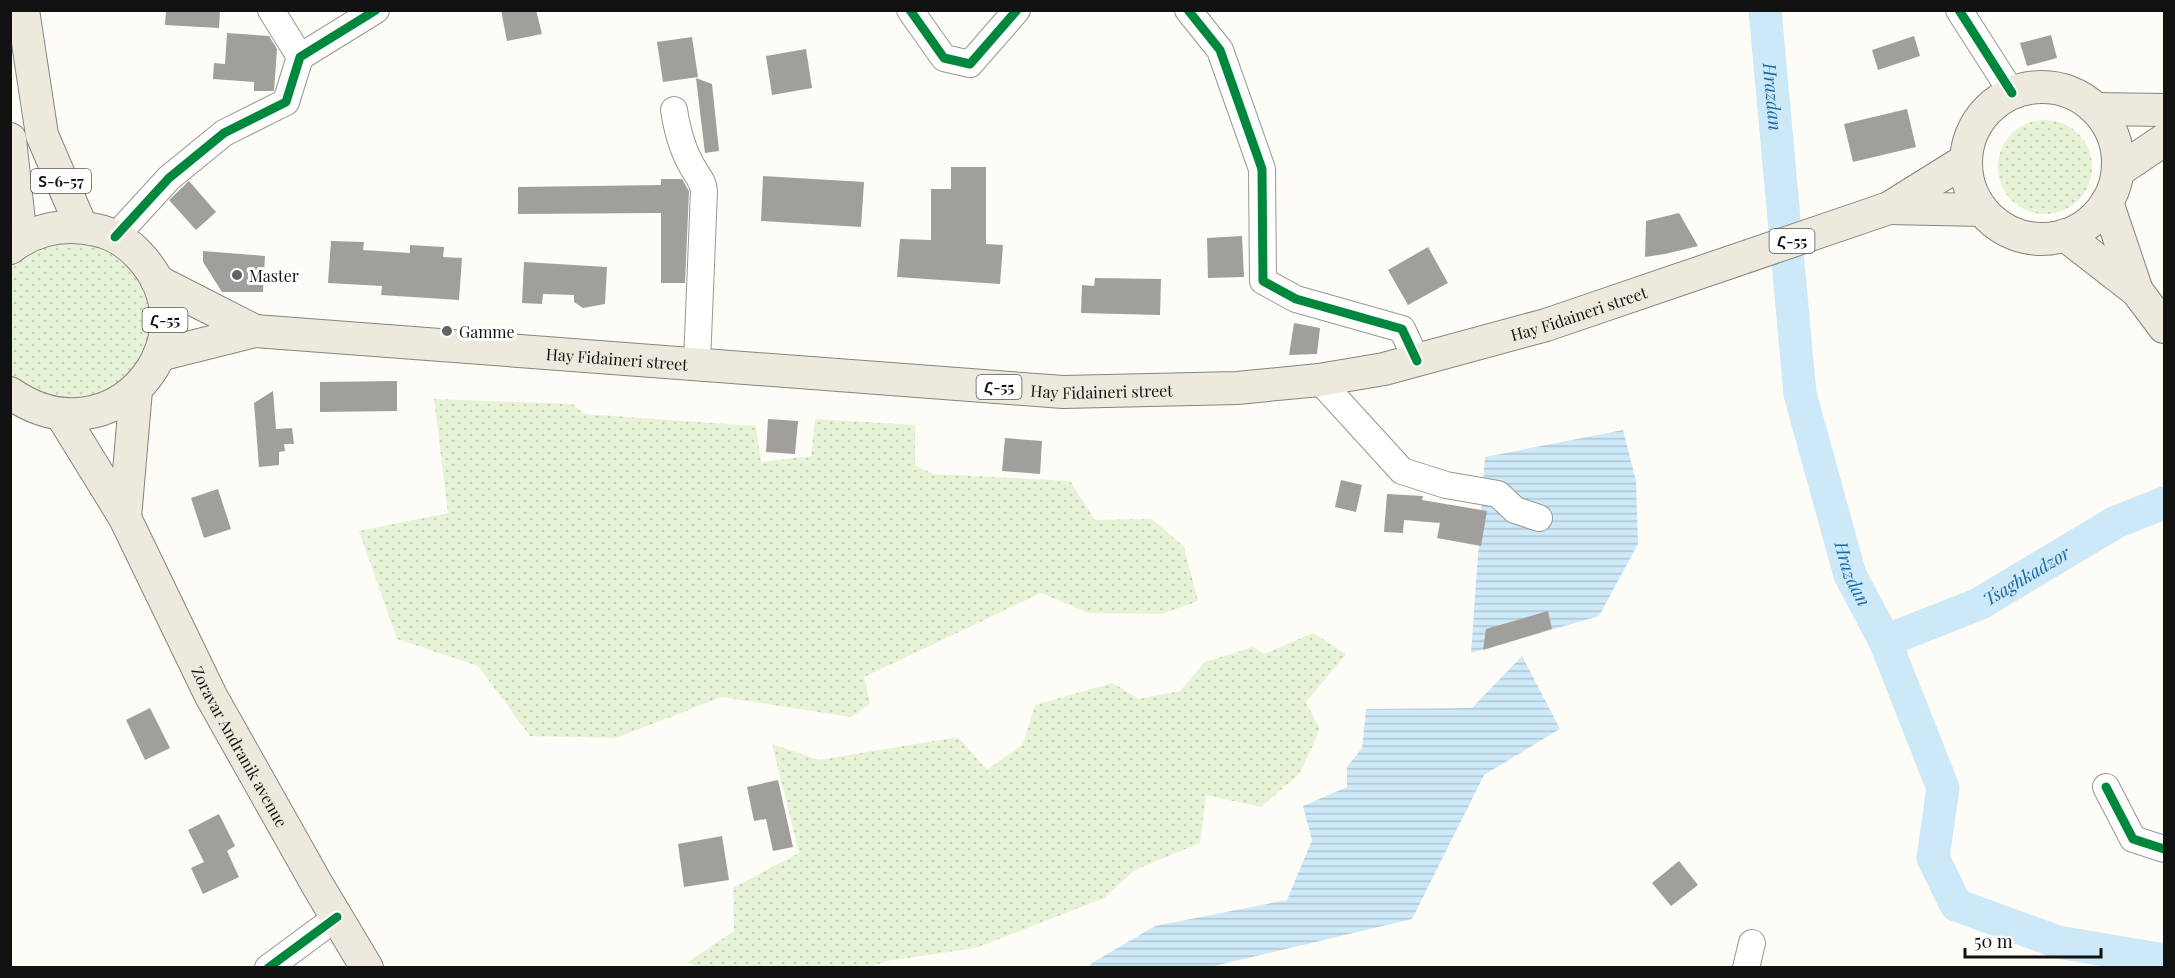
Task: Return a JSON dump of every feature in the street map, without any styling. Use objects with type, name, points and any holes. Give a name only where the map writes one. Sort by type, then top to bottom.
[{"type":"main road","name":"Տ-6-57","points":[[23,10],[42,135],[81,226]]},
{"type":"main road","points":[[2033,87],[2056,88],[2084,99],[2096,109],[2109,127],[2117,148],[2118,171],[2107,202],[2096,216],[2082,228],[2065,235],[2039,238],[2014,233],[1991,220],[1973,195],[1967,178],[1968,143],[1974,127],[1984,113],[1997,101],[2012,93],[2033,87]]},
{"type":"main road","points":[[2096,109],[2164,110]]},
{"type":"main road","name":"Տ-6-57","points":[[10,139],[16,244]]},
{"type":"main road","points":[[2118,171],[2164,140]]},
{"type":"main road","name":"Hay Fidaineri street","points":[[159,355],[255,331],[1063,392],[1237,388],[1318,380],[1384,369],[1546,325],[1889,208],[1966,160]]},
{"type":"main road","points":[[2107,202],[2137,291]]},
{"type":"main road","name":"Hay Fidaineri street","points":[[1889,208],[1982,210]]},
{"type":"main road","name":"Հ-55","points":[[10,393],[42,410],[61,414],[81,414],[101,410],[119,402],[136,390],[150,374],[159,355],[165,330],[165,305],[158,281],[140,256],[115,237],[81,226],[60,226],[40,231],[16,244]]},
{"type":"main road","points":[[2065,235],[2137,291],[2164,327]]},
{"type":"main road","name":"Hay Fidaineri street","points":[[158,281],[255,331]]},
{"type":"main road","points":[[125,518],[136,390]]},
{"type":"main road","name":"Zoravar Andranik avenue","points":[[61,414],[125,518],[211,696],[367,968]]},
{"type":"street","points":[[272,10],[300,57]]},
{"type":"street","points":[[115,237],[169,178],[224,133],[285,102],[300,57],[376,10]]},
{"type":"street","points":[[910,10],[944,58],[970,64],[1017,10]]},
{"type":"street","points":[[1188,10],[1220,50],[1262,169],[1263,281],[1296,299],[1402,329],[1417,361]]},
{"type":"street","points":[[1959,10],[2012,93]]},
{"type":"street","points":[[674,110],[678,131],[692,166],[703,182],[704,191],[697,363]]},
{"type":"street","points":[[1318,380],[1402,471],[1446,485],[1498,494],[1515,510],[1539,518]]},
{"type":"street","points":[[2106,787],[2133,839],[2164,849]]},
{"type":"street","points":[[268,968],[337,917]]},
{"type":"green space","points":[[2045,120],[2063,124],[2078,134],[2088,149],[2092,167],[2088,185],[2078,200],[2063,210],[2045,214],[2027,210],[2012,200],[2002,185],[1998,167],[2002,149],[2012,134],[2027,124]]},
{"type":"green space","points":[[74,240],[101,246],[124,262],[139,279],[147,299],[151,319],[148,340],[140,359],[127,376],[103,393],[67,401],[28,388],[10,374],[10,266],[25,254],[39,247]]},
{"type":"green space","points":[[434,399],[572,404],[585,414],[756,426],[761,462],[811,456],[815,419],[915,425],[915,465],[933,474],[1070,481],[1095,520],[1152,519],[1184,547],[1198,601],[1162,614],[1089,613],[1041,593],[864,677],[870,704],[851,717],[722,697],[616,738],[530,736],[478,666],[397,639],[359,531],[448,513]]},
{"type":"green space","points":[[1313,633],[1346,654],[1306,702],[1320,729],[1300,773],[1261,807],[1206,795],[1200,843],[1135,870],[1104,898],[976,948],[887,961],[870,967],[700,968],[688,962],[734,931],[733,888],[799,853],[772,744],[819,760],[958,737],[987,770],[1023,744],[1035,705],[1113,683],[1138,699],[1180,691],[1205,662],[1253,647],[1264,654]]},
{"type":"water","points":[[1623,430],[1636,481],[1638,544],[1599,616],[1471,653],[1485,457]]},
{"type":"water","points":[[1522,656],[1560,729],[1484,775],[1412,919],[1210,967],[1089,967],[1092,963],[1155,926],[1287,900],[1312,840],[1303,806],[1347,787],[1347,767],[1362,748],[1366,709],[1472,708]]},
{"type":"building","points":[[166,10],[220,10],[219,28],[165,25]]},
{"type":"building","points":[[501,10],[536,10],[542,34],[507,41]]},
{"type":"building","points":[[227,33],[269,36],[277,49],[274,91],[254,91],[254,82],[213,79],[214,63],[225,64]]},
{"type":"building","points":[[2051,35],[2057,58],[2027,66],[2020,43]]},
{"type":"building","points":[[1914,36],[1920,56],[1878,70],[1872,50]]},
{"type":"building","points":[[692,37],[698,77],[663,82],[657,42]]},
{"type":"building","points":[[806,49],[812,88],[772,95],[766,56]]},
{"type":"building","points":[[696,78],[712,84],[719,151],[705,153]]},
{"type":"building","points":[[1907,109],[1916,147],[1853,162],[1844,124]]},
{"type":"building","points":[[951,167],[986,167],[986,244],[1003,245],[1000,284],[897,277],[900,239],[931,240],[931,189],[951,189]]},
{"type":"building","points":[[763,176],[864,182],[861,227],[761,221]]},
{"type":"building","points":[[661,179],[682,179],[689,191],[685,283],[661,283],[661,213],[518,214],[518,187],[661,185]]},
{"type":"building","points":[[189,181],[216,212],[196,230],[169,200]]},
{"type":"building","points":[[1679,213],[1698,246],[1645,257],[1646,221]]},
{"type":"building","points":[[1242,236],[1244,277],[1208,278],[1207,238]]},
{"type":"building","points":[[331,241],[364,242],[363,250],[410,253],[410,245],[444,247],[443,257],[462,258],[459,300],[381,295],[382,286],[328,283]]},
{"type":"building","points":[[1428,247],[1448,283],[1408,305],[1388,270]]},
{"type":"building","points":[[203,251],[265,256],[263,292],[222,292],[203,262]]},
{"type":"building","points":[[524,262],[607,267],[605,304],[583,308],[574,302],[574,295],[543,294],[542,304],[522,303]]},
{"type":"building","points":[[1095,278],[1161,279],[1160,315],[1081,313],[1082,285],[1094,286]]},
{"type":"building","points":[[1294,323],[1320,328],[1317,354],[1289,355]]},
{"type":"building","points":[[397,381],[397,411],[320,412],[320,382]]},
{"type":"building","points":[[273,391],[276,429],[292,428],[294,444],[284,444],[285,451],[279,452],[279,465],[259,467],[254,403]]},
{"type":"building","points":[[768,419],[798,421],[795,454],[766,452]]},
{"type":"building","points":[[1005,438],[1042,441],[1040,474],[1002,471]]},
{"type":"building","points":[[1341,480],[1362,485],[1356,512],[1335,507]]},
{"type":"building","points":[[218,489],[231,529],[204,538],[191,498]]},
{"type":"building","points":[[1387,494],[1423,496],[1422,500],[1487,511],[1481,546],[1437,538],[1440,523],[1404,520],[1403,533],[1384,532]]},
{"type":"building","points":[[1548,611],[1552,629],[1483,650],[1486,629]]},
{"type":"building","points":[[150,708],[170,748],[145,760],[126,720]]},
{"type":"building","points":[[778,780],[793,847],[773,851],[766,819],[754,821],[747,787]]},
{"type":"building","points":[[219,814],[235,846],[227,851],[239,877],[203,894],[191,868],[204,862],[188,830]]},
{"type":"building","points":[[722,836],[729,880],[684,887],[678,844]]},
{"type":"building","points":[[1679,861],[1698,885],[1671,906],[1652,883]]},
{"type":"waterway","name":"Hrazdan","points":[[1765,10],[1800,394],[1850,575],[1885,641],[1943,788],[1933,858],[1956,905],[2058,942],[2164,960]]},
{"type":"waterway","name":"Tsaghkadzor","points":[[1885,641],[1979,604],[2116,522],[2164,503]]},
{"type":"cycle path","points":[[115,237],[169,178],[224,133],[286,102],[300,57],[376,10]]},
{"type":"cycle path","points":[[910,10],[944,58],[970,64],[1017,10]]},
{"type":"cycle path","points":[[1188,10],[1220,50],[1262,169],[1263,281],[1296,299],[1402,329],[1417,361]]},
{"type":"cycle path","points":[[1959,10],[2012,93]]},
{"type":"cycle path","points":[[2106,787],[2133,839],[2164,849]]},
{"type":"cycle path","points":[[268,968],[337,917]]},
{"type":"place","name":"Master","points":[[237,275]]},
{"type":"place","name":"Gamme","points":[[447,331]]}]
